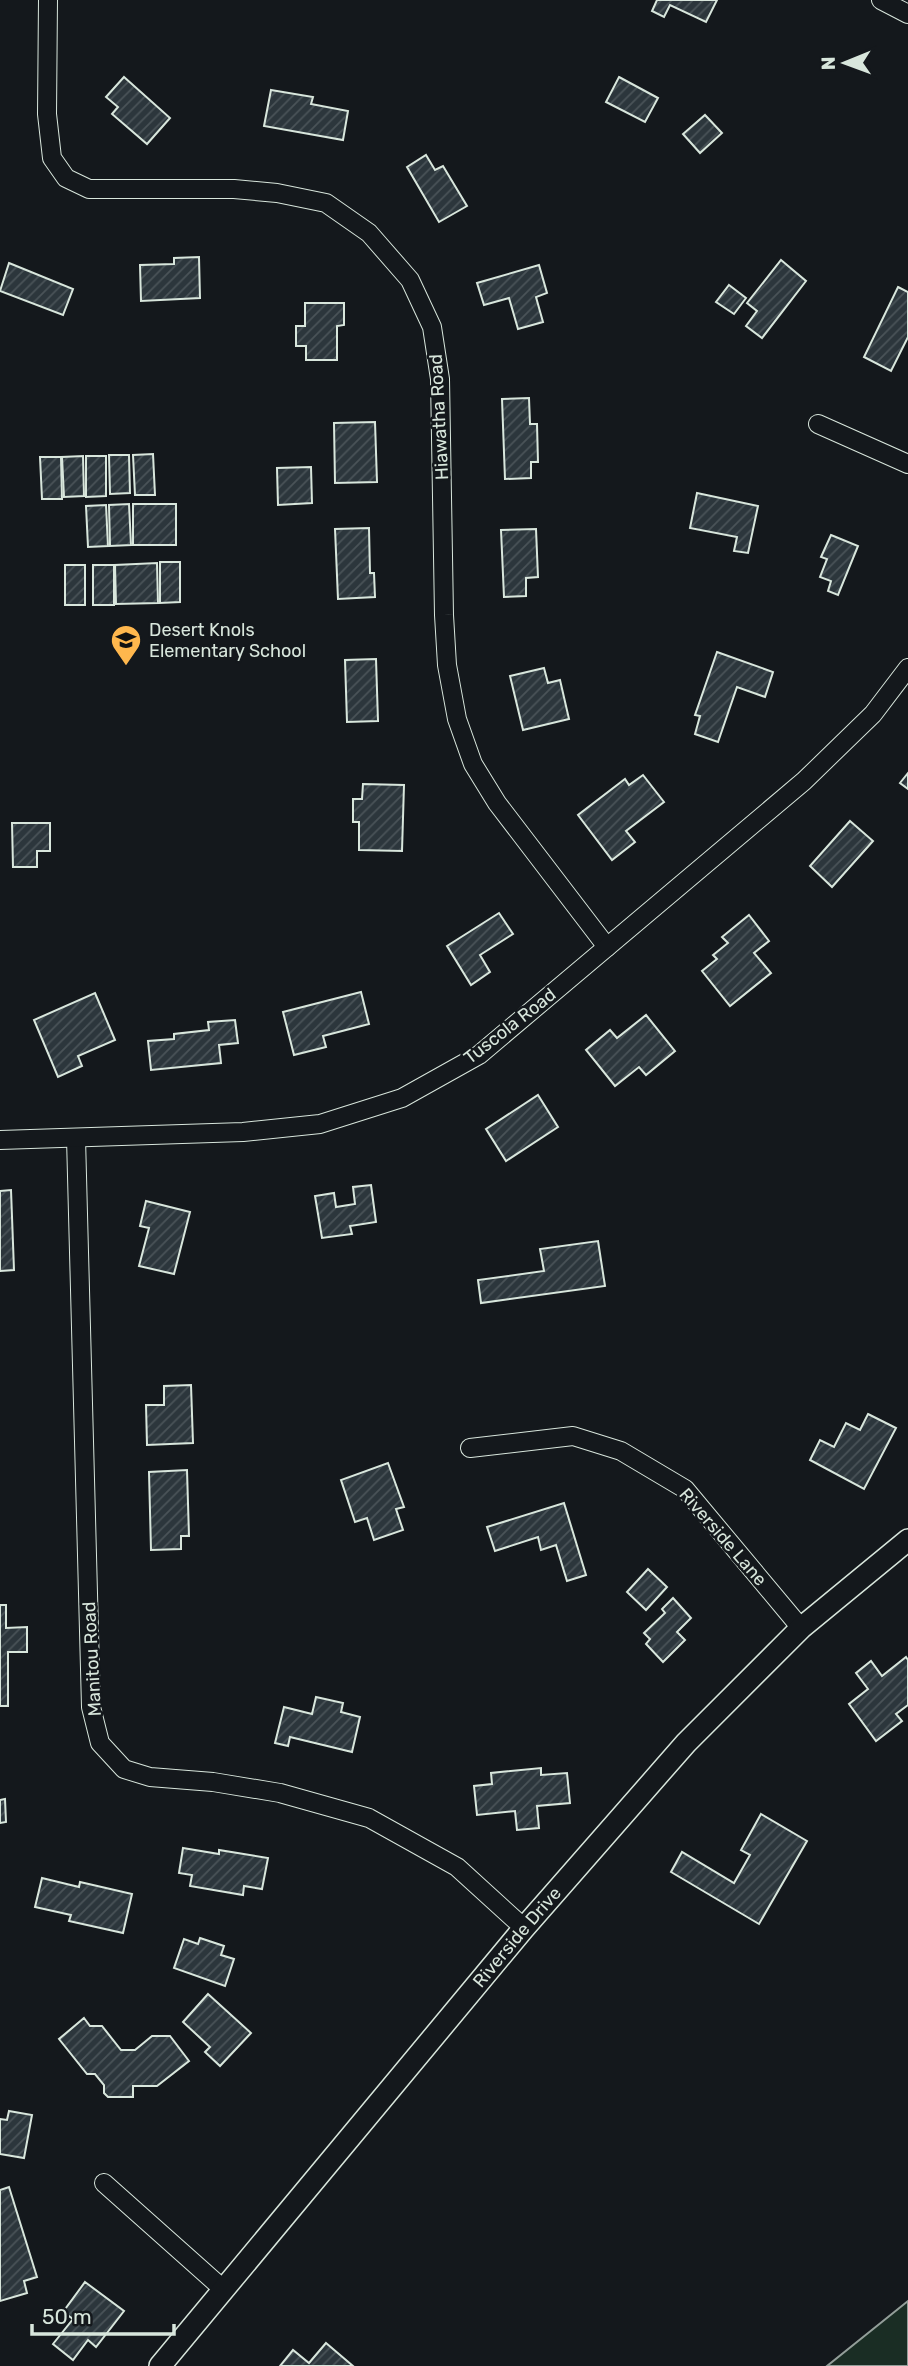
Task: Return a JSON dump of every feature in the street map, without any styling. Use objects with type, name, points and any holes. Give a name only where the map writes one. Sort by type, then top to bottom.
[{"type":"street","name":"Hiawatha Road","points":[[48,0],[47,114],[52,158],[66,178],[89,189],[234,189],[277,193],[326,203],[369,233],[410,280],[432,327],[440,379],[445,628],[447,666],[457,719],[473,764],[497,803],[607,947]]},
{"type":"street","points":[[881,0],[908,14]]},
{"type":"street","points":[[818,424],[908,464]]},
{"type":"street","name":"Tuscola Road","points":[[0,1140],[243,1132],[320,1124],[402,1098],[479,1055],[804,781],[873,713],[908,668]]},
{"type":"street","name":"Manitou Road","points":[[76,1138],[91,1707],[100,1743],[124,1769],[150,1777],[213,1782],[279,1793],[369,1818],[457,1867],[524,1928]]},
{"type":"street","name":"Riverside Lane","points":[[470,1448],[573,1436],[621,1451],[685,1489],[801,1628]]},
{"type":"street","name":"Riverside Drive","points":[[160,2366],[524,1928],[686,1743],[801,1628],[908,1540]]},
{"type":"street","points":[[104,2183],[223,2289]]},
{"type":"green space","points":[[908,2301],[908,2366],[827,2366]]},
{"type":"building","points":[[657,0],[717,0],[706,22],[670,5],[664,17],[652,11]]},
{"type":"building","points":[[124,77],[170,118],[147,144],[112,114],[118,107],[106,97]]},
{"type":"building","points":[[619,77],[658,98],[645,122],[606,102]]},
{"type":"building","points":[[271,90],[313,97],[311,104],[348,111],[343,140],[264,126]]},
{"type":"building","points":[[705,115],[722,133],[700,153],[683,134]]},
{"type":"building","points":[[426,155],[435,170],[443,166],[467,206],[439,222],[407,167]]},
{"type":"building","points":[[199,257],[200,298],[141,301],[140,265],[174,264],[174,258]]},
{"type":"building","points":[[781,260],[806,281],[762,338],[746,326],[757,311],[747,303]]},
{"type":"building","points":[[9,263],[73,289],[63,315],[0,291]]},
{"type":"building","points":[[539,265],[547,293],[536,297],[543,322],[518,329],[509,298],[484,305],[477,283]]},
{"type":"building","points":[[729,285],[746,298],[734,314],[716,302]]},
{"type":"building","points":[[898,287],[908,292],[908,337],[891,371],[864,357]]},
{"type":"building","points":[[305,303],[344,303],[344,325],[337,326],[337,360],[306,360],[306,346],[296,346],[296,326],[305,326]]},
{"type":"building","points":[[529,398],[530,424],[537,424],[538,462],[531,462],[531,478],[505,479],[502,399]]},
{"type":"building","points":[[375,422],[377,482],[335,483],[334,423]]},
{"type":"building","points":[[153,454],[155,495],[135,495],[133,455]]},
{"type":"building","points":[[109,455],[129,455],[130,493],[110,494]]},
{"type":"building","points":[[83,456],[84,496],[64,497],[62,457]]},
{"type":"building","points":[[86,456],[106,456],[106,496],[86,497]]},
{"type":"building","points":[[40,457],[61,457],[62,499],[42,499]]},
{"type":"building","points":[[311,467],[312,503],[278,505],[277,468]]},
{"type":"building","points":[[697,493],[758,506],[748,553],[734,551],[737,537],[690,528]]},
{"type":"building","points":[[129,504],[131,545],[110,546],[109,505]]},
{"type":"building","points":[[133,504],[176,504],[176,545],[133,545]]},
{"type":"building","points":[[106,505],[108,546],[88,547],[86,506]]},
{"type":"building","points":[[369,528],[370,573],[374,573],[375,597],[338,599],[335,529]]},
{"type":"building","points":[[536,529],[538,577],[526,578],[526,596],[504,597],[501,530]]},
{"type":"building","points":[[831,535],[858,546],[838,595],[828,591],[831,581],[820,577],[827,559],[821,557]]},
{"type":"building","points":[[160,562],[180,562],[180,602],[160,603]]},
{"type":"building","points":[[157,563],[158,603],[116,604],[115,565]]},
{"type":"building","points":[[65,565],[85,565],[85,605],[65,605]]},
{"type":"building","points":[[93,565],[114,565],[114,605],[93,605]]},
{"type":"building","points":[[717,652],[773,672],[765,697],[737,687],[718,742],[695,734],[700,716],[695,715]]},
{"type":"building","points":[[376,659],[378,721],[347,722],[345,660]]},
{"type":"building","points":[[544,668],[548,683],[560,680],[569,719],[523,730],[510,676]]},
{"type":"building","points":[[908,773],[908,789],[900,783]]},
{"type":"building","points":[[643,775],[664,802],[626,831],[635,842],[612,860],[578,815],[625,779],[629,785]]},
{"type":"building","points":[[363,784],[404,785],[402,851],[359,850],[359,822],[353,822],[353,799],[362,799]]},
{"type":"building","points":[[850,821],[873,841],[832,887],[810,866]]},
{"type":"building","points":[[12,823],[50,823],[50,851],[37,851],[37,867],[13,867]]},
{"type":"building","points":[[499,913],[513,934],[480,955],[490,972],[471,985],[447,946]]},
{"type":"building","points":[[749,915],[769,941],[754,953],[771,973],[730,1006],[702,971],[717,959],[713,955],[728,943],[722,937]]},
{"type":"building","points":[[361,992],[369,1024],[323,1036],[326,1047],[294,1055],[283,1012]]},
{"type":"building","points":[[95,993],[115,1040],[78,1056],[82,1066],[58,1077],[34,1020]]},
{"type":"building","points":[[646,1015],[675,1051],[646,1075],[639,1067],[615,1086],[586,1050],[610,1030],[617,1038]]},
{"type":"building","points":[[235,1020],[238,1043],[219,1045],[221,1063],[151,1070],[148,1041],[174,1039],[174,1034],[209,1030],[208,1022]]},
{"type":"building","points":[[538,1095],[558,1127],[506,1161],[486,1129]]},
{"type":"building","points":[[371,1185],[376,1222],[350,1226],[352,1234],[322,1238],[315,1196],[334,1193],[336,1207],[355,1204],[353,1187]]},
{"type":"building","points":[[11,1190],[14,1270],[0,1271],[0,1191]]},
{"type":"building","points":[[146,1201],[190,1212],[174,1274],[139,1266],[149,1228],[140,1226]]},
{"type":"building","points":[[598,1241],[605,1286],[481,1303],[478,1280],[544,1271],[540,1249]]},
{"type":"building","points":[[191,1385],[193,1443],[147,1445],[146,1405],[164,1405],[164,1386]]},
{"type":"building","points":[[868,1414],[896,1428],[864,1489],[810,1460],[820,1440],[834,1447],[846,1423],[860,1430]]},
{"type":"building","points":[[388,1463],[404,1507],[396,1509],[403,1530],[374,1540],[367,1518],[355,1522],[341,1480]]},
{"type":"building","points":[[187,1470],[189,1536],[181,1536],[181,1549],[151,1550],[149,1472]]},
{"type":"building","points":[[564,1503],[586,1575],[567,1581],[556,1545],[541,1550],[538,1537],[495,1551],[487,1527]]},
{"type":"building","points":[[648,1569],[667,1587],[646,1610],[627,1592]]},
{"type":"building","points":[[673,1598],[691,1618],[677,1632],[685,1640],[663,1662],[646,1644],[650,1639],[644,1633],[665,1613],[662,1609]]},
{"type":"building","points":[[0,1605],[6,1605],[6,1628],[27,1627],[27,1652],[8,1652],[8,1706],[0,1706]]},
{"type":"building","points":[[906,1657],[908,1705],[896,1714],[902,1721],[876,1741],[849,1704],[868,1689],[856,1673],[871,1661],[882,1676]]},
{"type":"building","points":[[316,1697],[343,1703],[341,1712],[360,1717],[352,1752],[290,1737],[288,1746],[275,1743],[284,1707],[312,1714]]},
{"type":"building","points":[[541,1768],[541,1775],[567,1773],[570,1803],[537,1806],[539,1828],[517,1830],[515,1811],[477,1815],[474,1786],[492,1784],[491,1773]]},
{"type":"building","points":[[5,1799],[6,1822],[0,1823],[0,1800]]},
{"type":"building","points":[[761,1814],[807,1841],[759,1924],[671,1872],[682,1852],[734,1883],[750,1855],[741,1850]]},
{"type":"building","points":[[183,1848],[219,1854],[219,1850],[268,1858],[262,1889],[244,1886],[243,1895],[190,1886],[192,1875],[179,1873]]},
{"type":"building","points":[[42,1878],[79,1887],[80,1882],[132,1894],[123,1933],[69,1921],[71,1915],[35,1907]]},
{"type":"building","points":[[200,1938],[224,1946],[221,1955],[234,1959],[225,1986],[174,1968],[184,1939],[198,1944]]},
{"type":"building","points":[[208,1994],[251,2033],[220,2066],[205,2052],[210,2047],[183,2022]]},
{"type":"building","points":[[84,2018],[90,2026],[102,2026],[121,2050],[135,2050],[152,2036],[170,2036],[189,2061],[157,2086],[133,2086],[133,2097],[108,2097],[104,2093],[104,2085],[95,2074],[87,2074],[59,2039]]},
{"type":"building","points":[[9,2111],[32,2115],[24,2158],[0,2154],[0,2119],[7,2120]]},
{"type":"building","points":[[9,2187],[37,2277],[24,2281],[27,2293],[0,2301],[0,2190]]},
{"type":"building","points":[[85,2282],[124,2311],[96,2347],[88,2340],[73,2360],[53,2344],[73,2319],[63,2312]]},
{"type":"building","points":[[326,2343],[353,2366],[280,2366],[293,2350],[309,2363]]},
{"type":"place","name":"Desert Knols Elementary School","points":[[126,667]]}]
